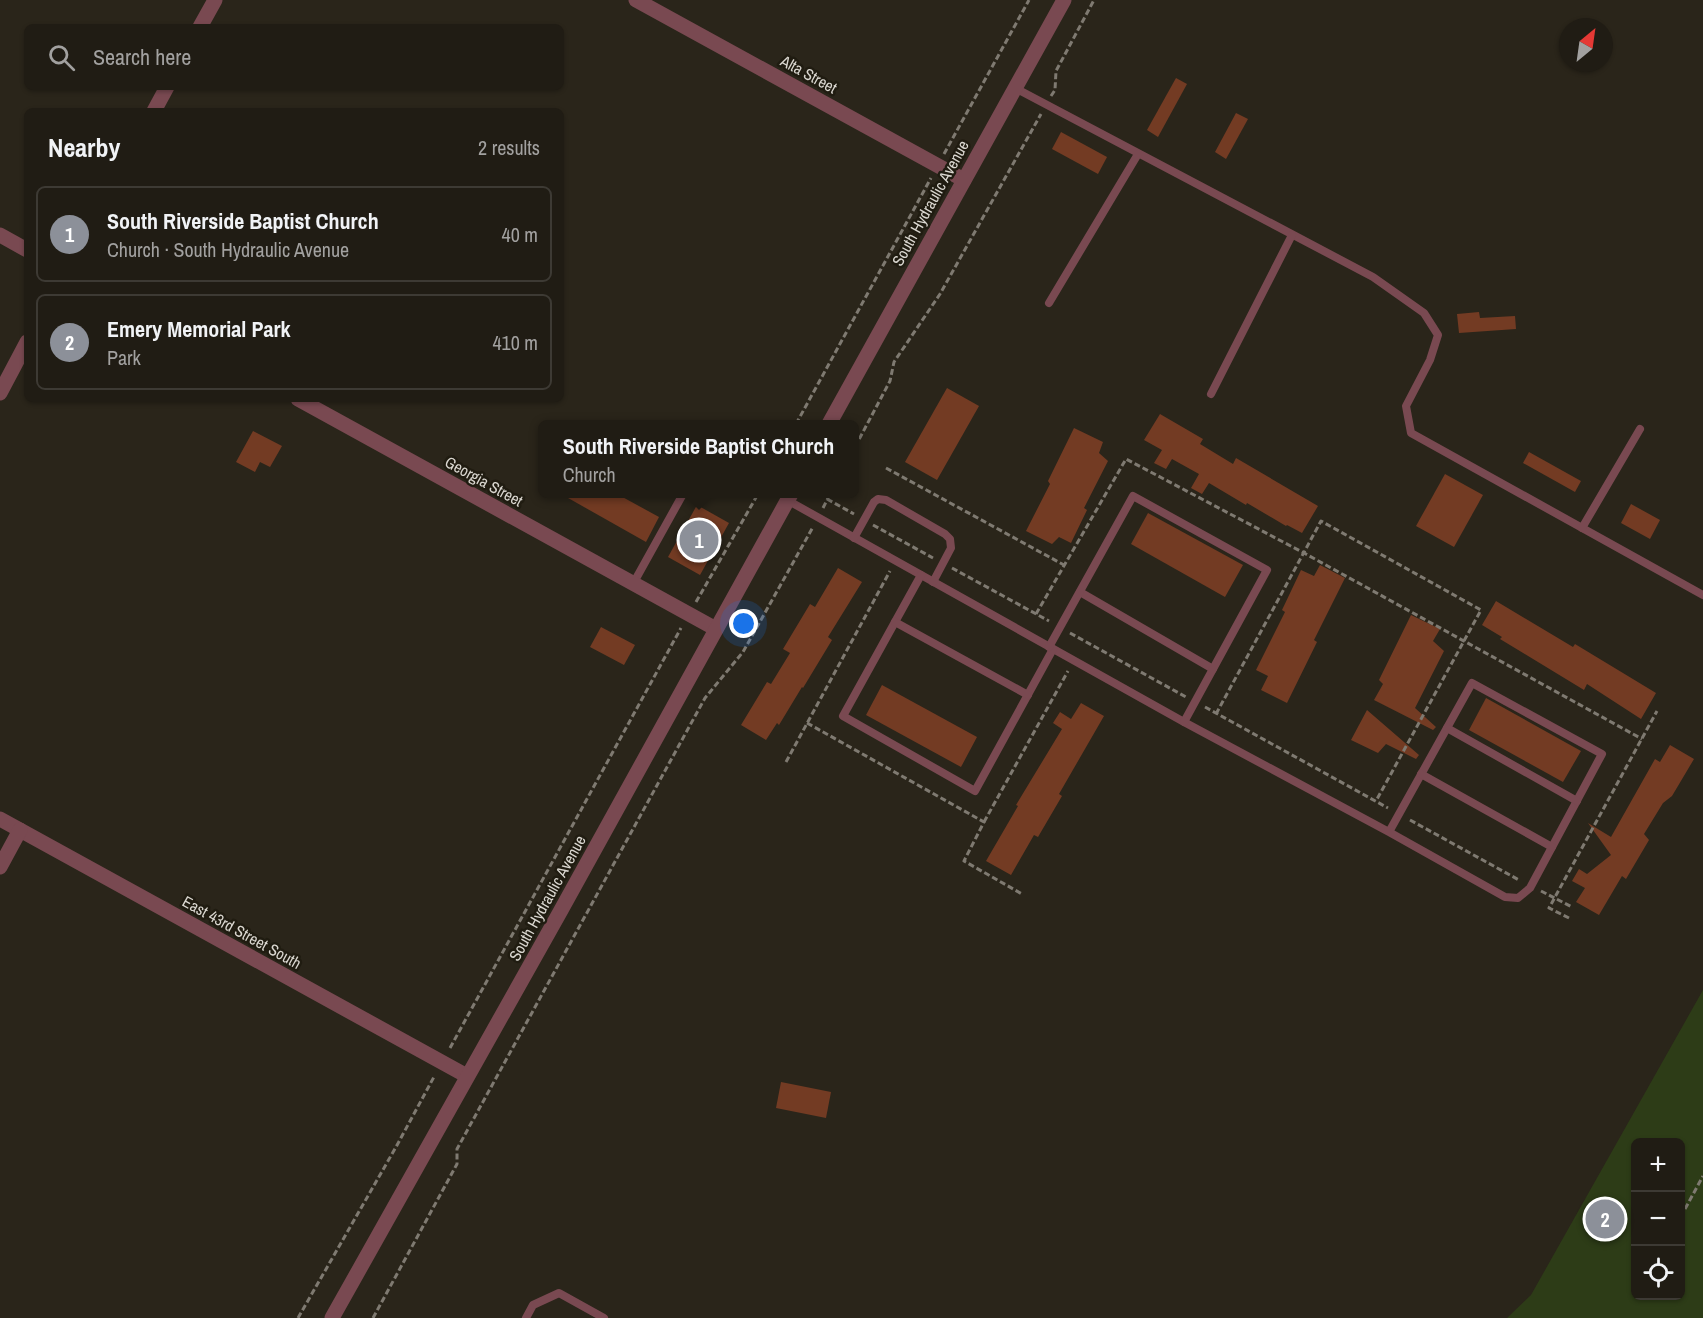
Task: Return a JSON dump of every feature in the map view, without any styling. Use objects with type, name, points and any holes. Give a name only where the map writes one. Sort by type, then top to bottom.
[{"type":"street","points":[[202,24],[215,0]]},
{"type":"street","name":"Alta Street","points":[[636,0],[964,180]]},
{"type":"street","name":"South Hydraulic Avenue","points":[[831,420],[1064,0]]},
{"type":"street","points":[[156,108],[165,90]]},
{"type":"street","points":[[0,235],[24,248]]},
{"type":"street","points":[[0,393],[24,348]]},
{"type":"street","name":"Georgia Street","points":[[303,402],[716,629]]},
{"type":"street","name":"South Hydraulic Avenue","points":[[332,1318],[788,498]]},
{"type":"street","name":"East 43rd Street South","points":[[0,819],[467,1076]]},
{"type":"street","points":[[0,867],[20,830]]},
{"type":"lane","points":[[1015,88],[1373,277],[1425,313],[1438,335],[1430,360],[1406,406],[1411,433],[1703,595]]},
{"type":"lane","points":[[1049,303],[1138,154]]},
{"type":"lane","points":[[1211,393],[1292,235]]},
{"type":"lane","points":[[1582,528],[1640,429]]},
{"type":"lane","points":[[921,575],[843,716],[975,791],[1133,496],[1267,570],[1184,722]]},
{"type":"lane","points":[[633,584],[681,498]]},
{"type":"lane","points":[[790,498],[818,518],[1184,722],[1505,897],[1518,898],[1530,888],[1602,754],[1472,683],[1389,832]]},
{"type":"lane","points":[[854,538],[874,502],[878,499],[886,501],[950,539],[951,548],[933,582]]},
{"type":"lane","points":[[1080,592],[1213,669]]},
{"type":"lane","points":[[895,622],[1028,695]]},
{"type":"lane","points":[[1447,728],[1577,801]]},
{"type":"lane","points":[[1421,774],[1552,847]]},
{"type":"lane","points":[[525,1318],[533,1305],[559,1293],[604,1318]]},
{"type":"path","points":[[798,420],[1029,0]]},
{"type":"path","points":[[859,439],[890,381],[894,362],[940,294],[1055,90],[1056,70],[1094,0]]},
{"type":"path","points":[[1036,614],[1126,459],[1304,553],[1642,739]]},
{"type":"path","points":[[886,468],[1065,565]]},
{"type":"path","points":[[298,1318],[396,1147],[756,498]]},
{"type":"path","points":[[373,1318],[457,1164],[457,1149],[705,698],[743,652],[828,498]]},
{"type":"path","points":[[1216,714],[1321,521],[1481,610],[1376,801]]},
{"type":"path","points":[[786,762],[891,569]]},
{"type":"path","points":[[1022,894],[964,861],[1069,669]]},
{"type":"path","points":[[1569,918],[1548,908],[1658,711]]},
{"type":"path","points":[[807,723],[984,822]]},
{"type":"path","points":[[1685,1209],[1703,1176]]},
{"type":"green space","points":[[1703,990],[1703,1318],[1507,1318],[1531,1295]]},
{"type":"building","points":[[1176,78],[1187,84],[1158,137],[1147,130]]},
{"type":"building","points":[[1236,113],[1248,119],[1226,159],[1215,152]]},
{"type":"building","points":[[1061,132],[1107,157],[1098,174],[1052,149]]},
{"type":"building","points":[[1479,312],[1480,318],[1515,316],[1516,329],[1459,333],[1457,314]]},
{"type":"building","points":[[947,388],[979,406],[937,480],[905,462]]},
{"type":"building","points":[[1160,414],[1203,439],[1200,444],[1233,464],[1236,458],[1318,506],[1302,533],[1247,503],[1246,505],[1209,483],[1202,494],[1191,488],[1199,474],[1172,459],[1166,469],[1154,463],[1162,450],[1144,440]]},
{"type":"building","points":[[1074,428],[1103,442],[1099,453],[1108,461],[1084,508],[1087,510],[1071,543],[1059,537],[1052,544],[1026,531],[1050,484],[1048,481]]},
{"type":"building","points":[[253,431],[282,446],[270,467],[260,462],[255,472],[236,462]]},
{"type":"building","points":[[1529,452],[1581,481],[1575,492],[1523,463]]},
{"type":"building","points":[[1445,474],[1483,495],[1454,547],[1416,526]]},
{"type":"building","points":[[568,498],[624,498],[659,517],[646,542]]},
{"type":"building","points":[[1631,504],[1660,520],[1650,539],[1621,523]]},
{"type":"building","points":[[697,505],[729,523],[700,575],[668,557]]},
{"type":"building","points":[[1148,513],[1243,565],[1225,597],[1131,544]]},
{"type":"building","points":[[1320,565],[1345,578],[1314,640],[1317,642],[1287,703],[1261,690],[1268,676],[1256,670],[1285,612],[1282,610],[1301,570],[1314,576]]},
{"type":"building","points":[[838,568],[862,582],[828,637],[832,640],[803,688],[779,725],[777,723],[766,740],[741,725],[767,682],[771,684],[790,653],[783,649],[810,604],[815,607]]},
{"type":"building","points":[[1496,601],[1573,647],[1575,644],[1656,693],[1641,719],[1587,684],[1584,690],[1500,639],[1502,637],[1482,625]]},
{"type":"building","points":[[1411,615],[1440,629],[1433,641],[1444,651],[1415,708],[1436,727],[1433,730],[1374,700],[1383,684],[1379,680]]},
{"type":"building","points":[[601,627],[635,645],[624,665],[590,647]]},
{"type":"building","points":[[882,685],[977,737],[961,767],[866,715]]},
{"type":"building","points":[[1486,698],[1581,751],[1563,782],[1469,730]]},
{"type":"building","points":[[1081,703],[1104,716],[1059,794],[1062,796],[1038,837],[1034,835],[1011,875],[986,861],[1018,806],[1016,805],[1062,729],[1053,723],[1060,712],[1071,719]]},
{"type":"building","points":[[1367,710],[1419,755],[1416,759],[1386,744],[1378,753],[1351,740]]},
{"type":"building","points":[[1670,745],[1694,759],[1672,796],[1663,803],[1644,834],[1649,840],[1626,879],[1622,876],[1599,915],[1576,902],[1585,888],[1572,881],[1579,869],[1587,874],[1611,855],[1588,823],[1611,837],[1655,759],[1660,762]]},
{"type":"building","points":[[781,1082],[831,1092],[826,1118],[776,1108]]},
{"type":"place","name":"South Riverside Baptist Church","points":[[699,540]]},
{"type":"place","name":"Emery Memorial Park","points":[[1605,1219]]}]
